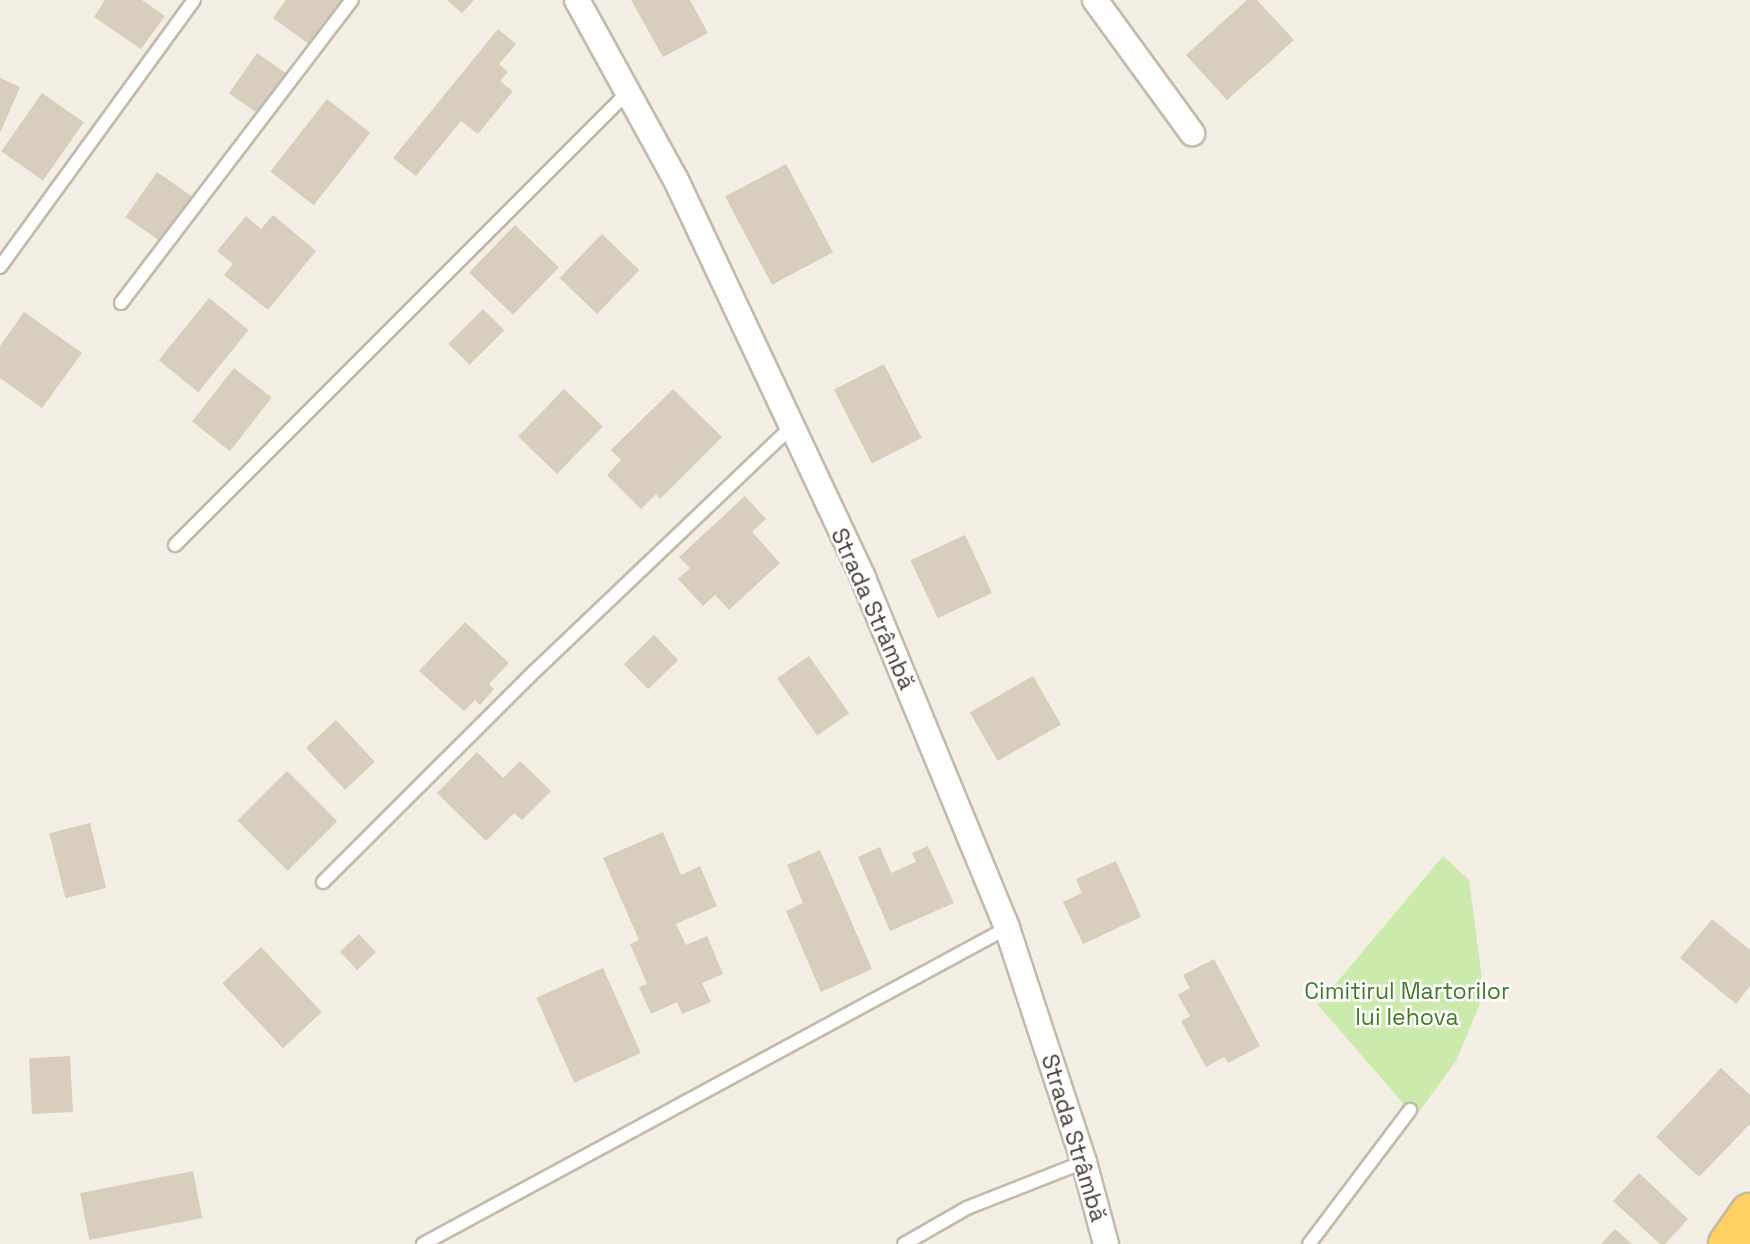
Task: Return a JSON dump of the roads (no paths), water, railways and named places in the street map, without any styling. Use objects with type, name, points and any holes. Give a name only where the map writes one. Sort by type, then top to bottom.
[{"type":"highway","points":[[1728,1244],[1750,1213]]},
{"type":"street","name":"Strada Strâmbă","points":[[577,0],[676,180],[790,428],[863,578],[1007,928],[1084,1162],[1106,1244]]},
{"type":"street","points":[[1095,0],[1192,133]]},
{"type":"lane","points":[[0,267],[194,0]]},
{"type":"lane","points":[[121,303],[352,0]]},
{"type":"lane","points":[[175,545],[628,92]]},
{"type":"lane","points":[[323,882],[535,671],[790,428]]},
{"type":"lane","points":[[423,1244],[1007,928]]},
{"type":"lane","points":[[1309,1244],[1410,1110]]},
{"type":"lane","points":[[904,1244],[967,1208],[1084,1162]]},
{"type":"park label","name":"Cimitirul Martorilor lui Iehova","points":[[1407,1004]]}]
